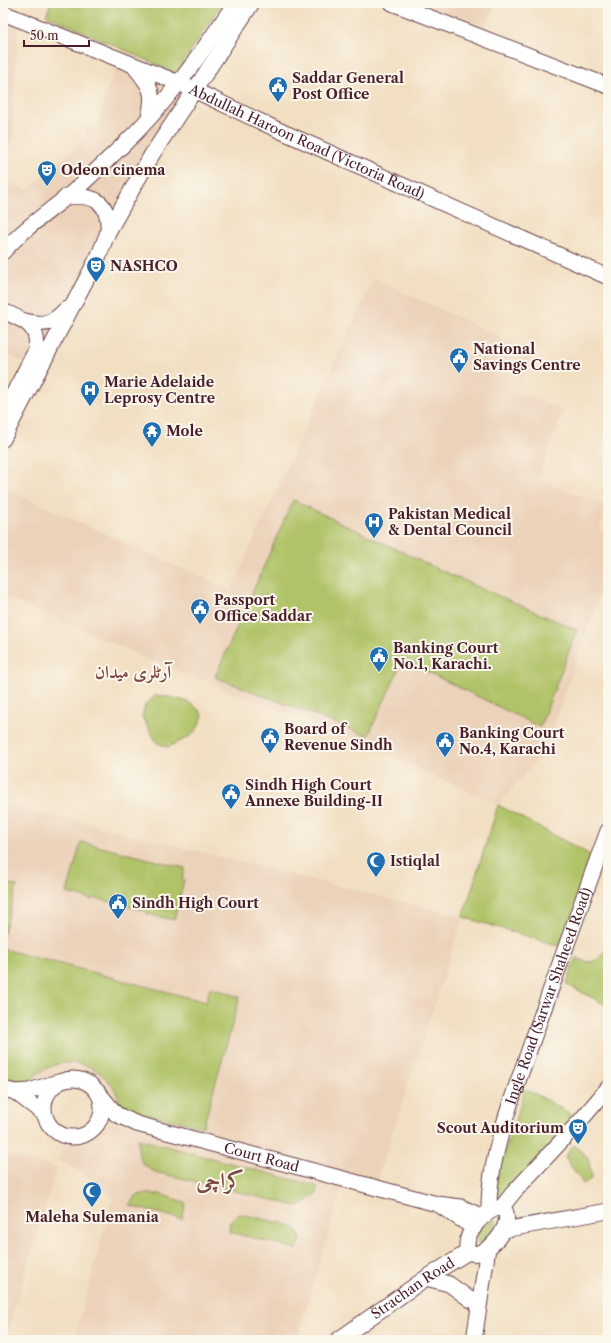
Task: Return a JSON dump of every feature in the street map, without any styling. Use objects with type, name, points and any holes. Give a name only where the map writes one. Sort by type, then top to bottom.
[{"type":"main road","points":[[6,247],[66,197],[122,146],[193,66],[235,3]]},
{"type":"main road","points":[[3,439],[85,282],[108,232],[151,156],[252,3]]},
{"type":"main road","points":[[392,3],[608,86]]},
{"type":"main road","name":"Abdullah Haroon Road (Victoria Road)","points":[[3,13],[179,83],[274,128],[608,277]]},
{"type":"main road","points":[[134,66],[149,84],[153,100],[149,117]]},
{"type":"main road","points":[[66,197],[80,195],[91,197],[99,203],[107,214],[108,232]]},
{"type":"main road","points":[[3,311],[25,321],[37,324],[48,323],[58,318],[85,282]]},
{"type":"main road","points":[[3,414],[36,350],[36,333],[25,321]]},
{"type":"main road","name":"Ingle Road (Sarwar Shaheed Road)","points":[[493,1218],[489,1191],[502,1129],[566,945],[608,831]]},
{"type":"main road","points":[[9,1091],[29,1091],[74,1079],[84,1081],[96,1092],[102,1109],[98,1120],[92,1129]]},
{"type":"main road","points":[[61,1082],[48,1092],[44,1100],[44,1114],[48,1124],[58,1133],[65,1136],[83,1135],[92,1129],[110,1123],[137,1124]]},
{"type":"main road","points":[[477,1251],[467,1244],[493,1218],[521,1199],[545,1160],[608,1088]]},
{"type":"main road","points":[[9,1091],[44,1114]]},
{"type":"main road","name":"Court Road","points":[[96,1092],[116,1114],[137,1124],[436,1204],[462,1207],[493,1218]]},
{"type":"main road","points":[[493,1218],[608,1212]]},
{"type":"main road","points":[[465,1340],[477,1251],[493,1218]]},
{"type":"main road","points":[[474,1340],[477,1251]]},
{"type":"main road","name":"Strachan Road","points":[[338,1340],[426,1278],[477,1251]]},
{"type":"main road","points":[[426,1278],[450,1284],[471,1300]]},
{"type":"shaded area","points":[[405,3],[497,3],[481,37]]},
{"type":"shaded area","points":[[3,13],[18,19],[12,140],[3,162]]},
{"type":"shaded area","points":[[119,60],[195,90],[38,370],[3,353],[3,181],[27,190],[85,140],[86,126],[98,128],[104,99]]},
{"type":"shaded area","points":[[373,278],[533,352],[517,392],[564,411],[537,479],[608,507],[599,530],[608,534],[608,570],[547,745],[542,754],[498,805],[365,744],[153,661],[3,596],[3,488],[231,590]]},
{"type":"shaded area","name":"Sindh High Court","points":[[3,803],[463,917],[375,1186],[345,1178],[297,1340],[74,1340],[113,1197],[81,1172],[58,1160],[67,1138],[75,1137],[111,1123],[135,1124],[101,1109],[100,1099],[90,1084],[74,1079],[3,1089]]},
{"type":"shaded area","points":[[3,1155],[57,1167],[5,1340],[3,1340]]},
{"type":"green space","points":[[51,3],[222,3],[176,73],[46,15]]},
{"type":"green space","points":[[293,500],[442,571],[577,630],[540,727],[403,660],[368,736],[215,677]]},
{"type":"green space","points":[[156,695],[188,702],[199,710],[203,715],[194,733],[168,747],[157,743],[142,717],[145,705]]},
{"type":"green space","points":[[498,805],[598,859],[569,949],[463,917]]},
{"type":"green space","points":[[81,842],[185,868],[182,879],[184,880],[174,920],[147,914],[148,912],[94,898],[93,900],[67,893]]},
{"type":"green space","points":[[3,883],[17,886],[3,936]]},
{"type":"green space","points":[[608,946],[608,1006],[566,984],[576,957],[587,962],[595,961]]},
{"type":"green space","points":[[3,949],[206,1002],[210,987],[240,997],[203,1127],[121,1108],[115,1090],[106,1079],[96,1070],[85,1065],[73,1063],[49,1067],[28,1083],[3,1076]]},
{"type":"green space","points":[[525,1090],[536,1094],[581,1120],[513,1203],[492,1190]]},
{"type":"green space","points":[[138,1139],[317,1186],[317,1193],[303,1204],[297,1206],[155,1172],[145,1166],[140,1159]]},
{"type":"green space","points":[[574,1145],[588,1158],[592,1178],[583,1184],[565,1157]]},
{"type":"green space","points":[[142,1194],[160,1194],[186,1203],[182,1219],[130,1206],[134,1197]]},
{"type":"green space","points":[[240,1214],[282,1223],[297,1229],[301,1239],[297,1249],[229,1232],[230,1221]]},
{"type":"green space","points":[[491,1219],[494,1219],[497,1222],[495,1231],[484,1242],[477,1242],[478,1232]]},
{"type":"place","name":"Saddar General Post Office","points":[[278,103]]},
{"type":"place","name":"Odeon cinema","points":[[47,187]]},
{"type":"place","name":"NASHCO","points":[[96,283]]},
{"type":"place","name":"National Savings Centre","points":[[459,374]]},
{"type":"place","name":"Marie Adelaide Leprosy Centre","points":[[90,407]]},
{"type":"place","name":"Mole","points":[[152,448]]},
{"type":"place","name":"Pakistan Medical & Dental Council","points":[[374,539]]},
{"type":"place","name":"Passport Office Saddar","points":[[200,625]]},
{"type":"place","name":"Banking Court No.1, Karachi.","points":[[379,673]]},
{"type":"place","name":"Board of Revenue Sindh","points":[[270,754]]},
{"type":"place","name":"Banking Court No.4, Karachi","points":[[445,758]]},
{"type":"place","name":"Sindh High Court Annexe Building-II","points":[[231,810]]},
{"type":"place","name":"Istiqlal","points":[[376,878]]},
{"type":"place","name":"Sindh High Court","points":[[118,920]]},
{"type":"place","name":"Scout Auditorium","points":[[578,1145]]},
{"type":"place","name":"Maleha Sulemania","points":[[92,1208]]},
{"type":"district","name":"آرٹلری میدان","points":[[133,672]]},
{"type":"district","name":"کراچی","points":[[220,1180]]}]
